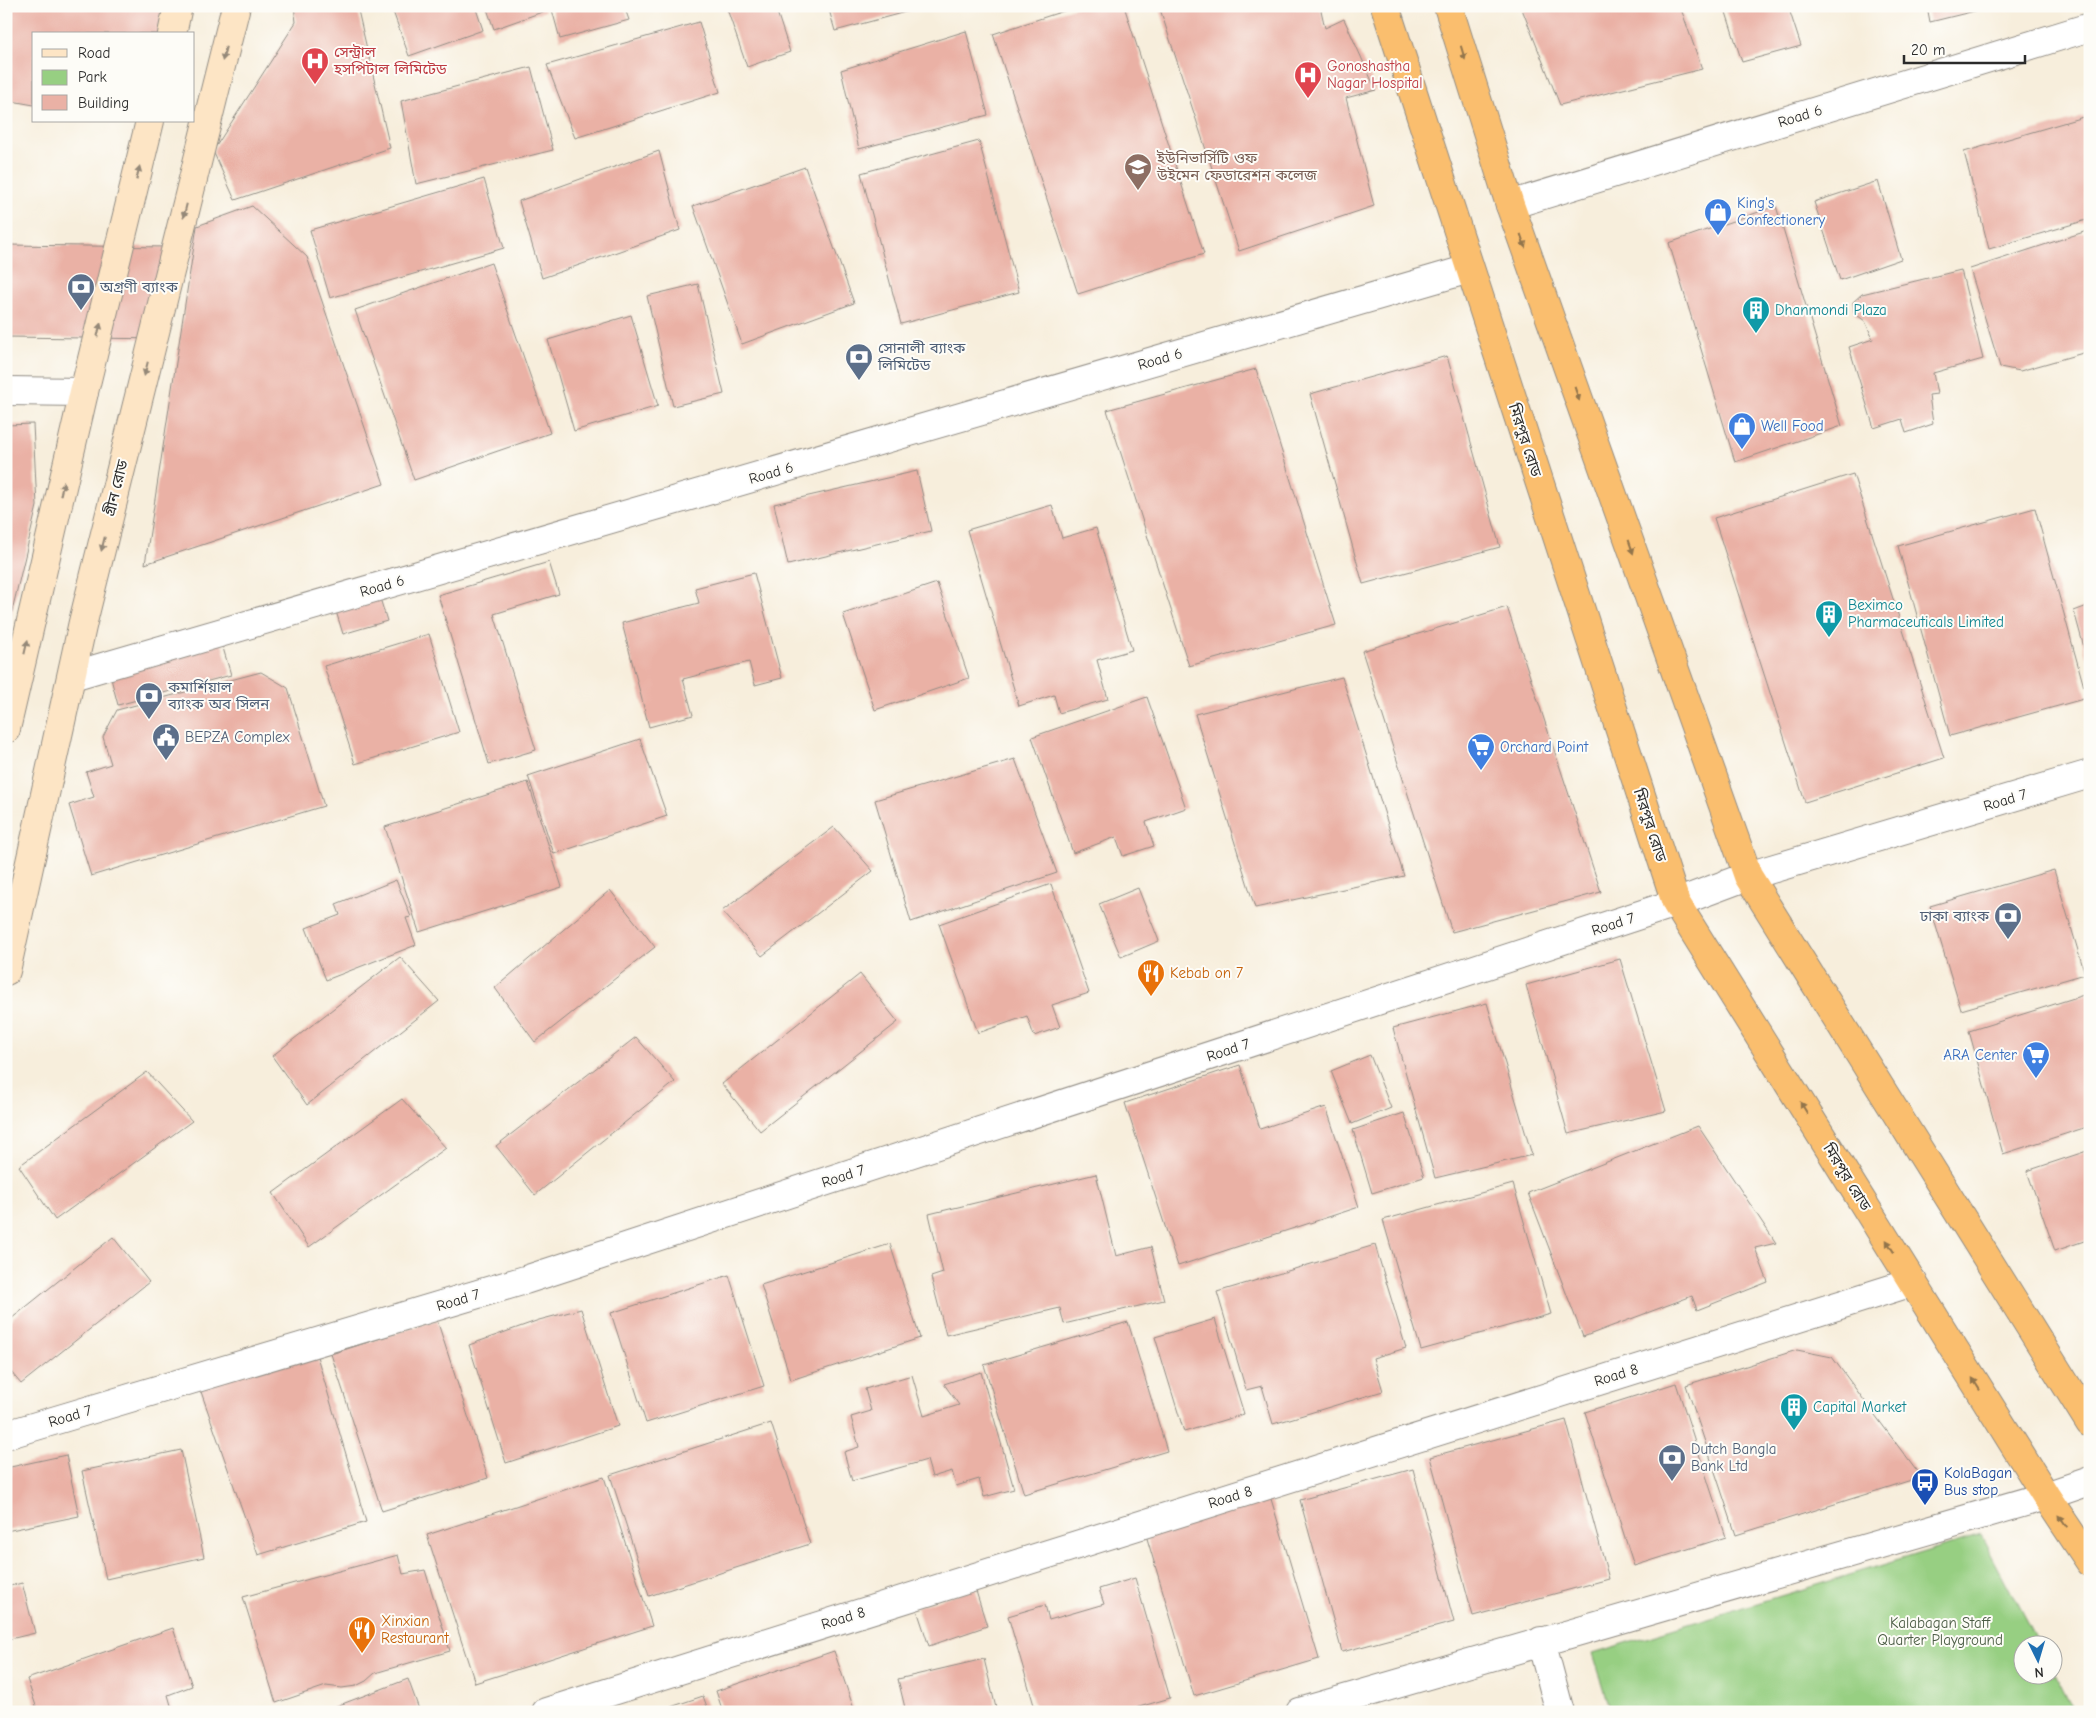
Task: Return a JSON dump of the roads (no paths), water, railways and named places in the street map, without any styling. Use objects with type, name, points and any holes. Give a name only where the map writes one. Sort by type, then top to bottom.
[{"type":"highway","name":"মিরপুর রোড","points":[[1385,6],[1676,903],[2046,1496],[2090,1562]]},
{"type":"highway","points":[[1448,6],[1510,205],[1748,876],[2090,1424]]},
{"type":"main road","points":[[172,32],[178,6]]},
{"type":"main road","name":"গ্রীন রোড","points":[[6,971],[83,622],[236,6]]},
{"type":"main road","points":[[6,728],[84,392],[150,122]]},
{"type":"street","name":"Road 6","points":[[1510,205],[2090,27]]},
{"type":"street","name":"Road 6","points":[[72,676],[1469,269]]},
{"type":"street","points":[[6,392],[84,392]]},
{"type":"street","name":"Road 7","points":[[6,1435],[535,1276],[1676,903],[1748,876],[2090,774]]},
{"type":"street","name":"Road 8","points":[[546,1712],[1913,1282]]},
{"type":"street","points":[[1300,1712],[2046,1496],[2090,1481]]},
{"type":"street","points":[[1540,1641],[1560,1712]]},
{"type":"place","name":"সেন্ট্রাল হসপিটাল লিমিটেড","points":[[315,85]]},
{"type":"place","name":"Gonoshastha Nagar Hospital","points":[[1308,99]]},
{"type":"place","name":"ইউনিভার্সিটি ওফ উইমেন ফেডারেশন কলেজ","points":[[1138,191]]},
{"type":"place","name":"King's Confectionery","points":[[1718,236]]},
{"type":"place","name":"অগ্রণী ব্যাংক","points":[[81,311]]},
{"type":"place","name":"Dhanmondi Plaza","points":[[1756,334]]},
{"type":"place","name":"সোনালী ব্যাংক লিমিটেড","points":[[859,381]]},
{"type":"place","name":"Well Food","points":[[1742,450]]},
{"type":"place","name":"Beximco Pharmaceuticals Limited","points":[[1829,638]]},
{"type":"place","name":"কমার্শিয়াল ব্যাংক অব সিলন","points":[[149,720]]},
{"type":"place","name":"BEPZA Complex","points":[[166,761]]},
{"type":"place","name":"Orchard Point","points":[[1481,771]]},
{"type":"place","name":"ঢাকা ব্যাংক","points":[[2008,940]]},
{"type":"place","name":"Kebab on 7","points":[[1151,997]]},
{"type":"place","name":"ARA Center","points":[[2036,1079]]},
{"type":"place","name":"Capital Market","points":[[1794,1431]]},
{"type":"place","name":"Dutch Bangla Bank Ltd","points":[[1672,1482]]},
{"type":"place","name":"KolaBagan Bus stop","points":[[1925,1506]]},
{"type":"place","name":"Xinxian Restaurant","points":[[362,1654]]},
{"type":"park label","name":"Kalabagan Staff Quarter Playground","points":[[1940,1632]]}]
